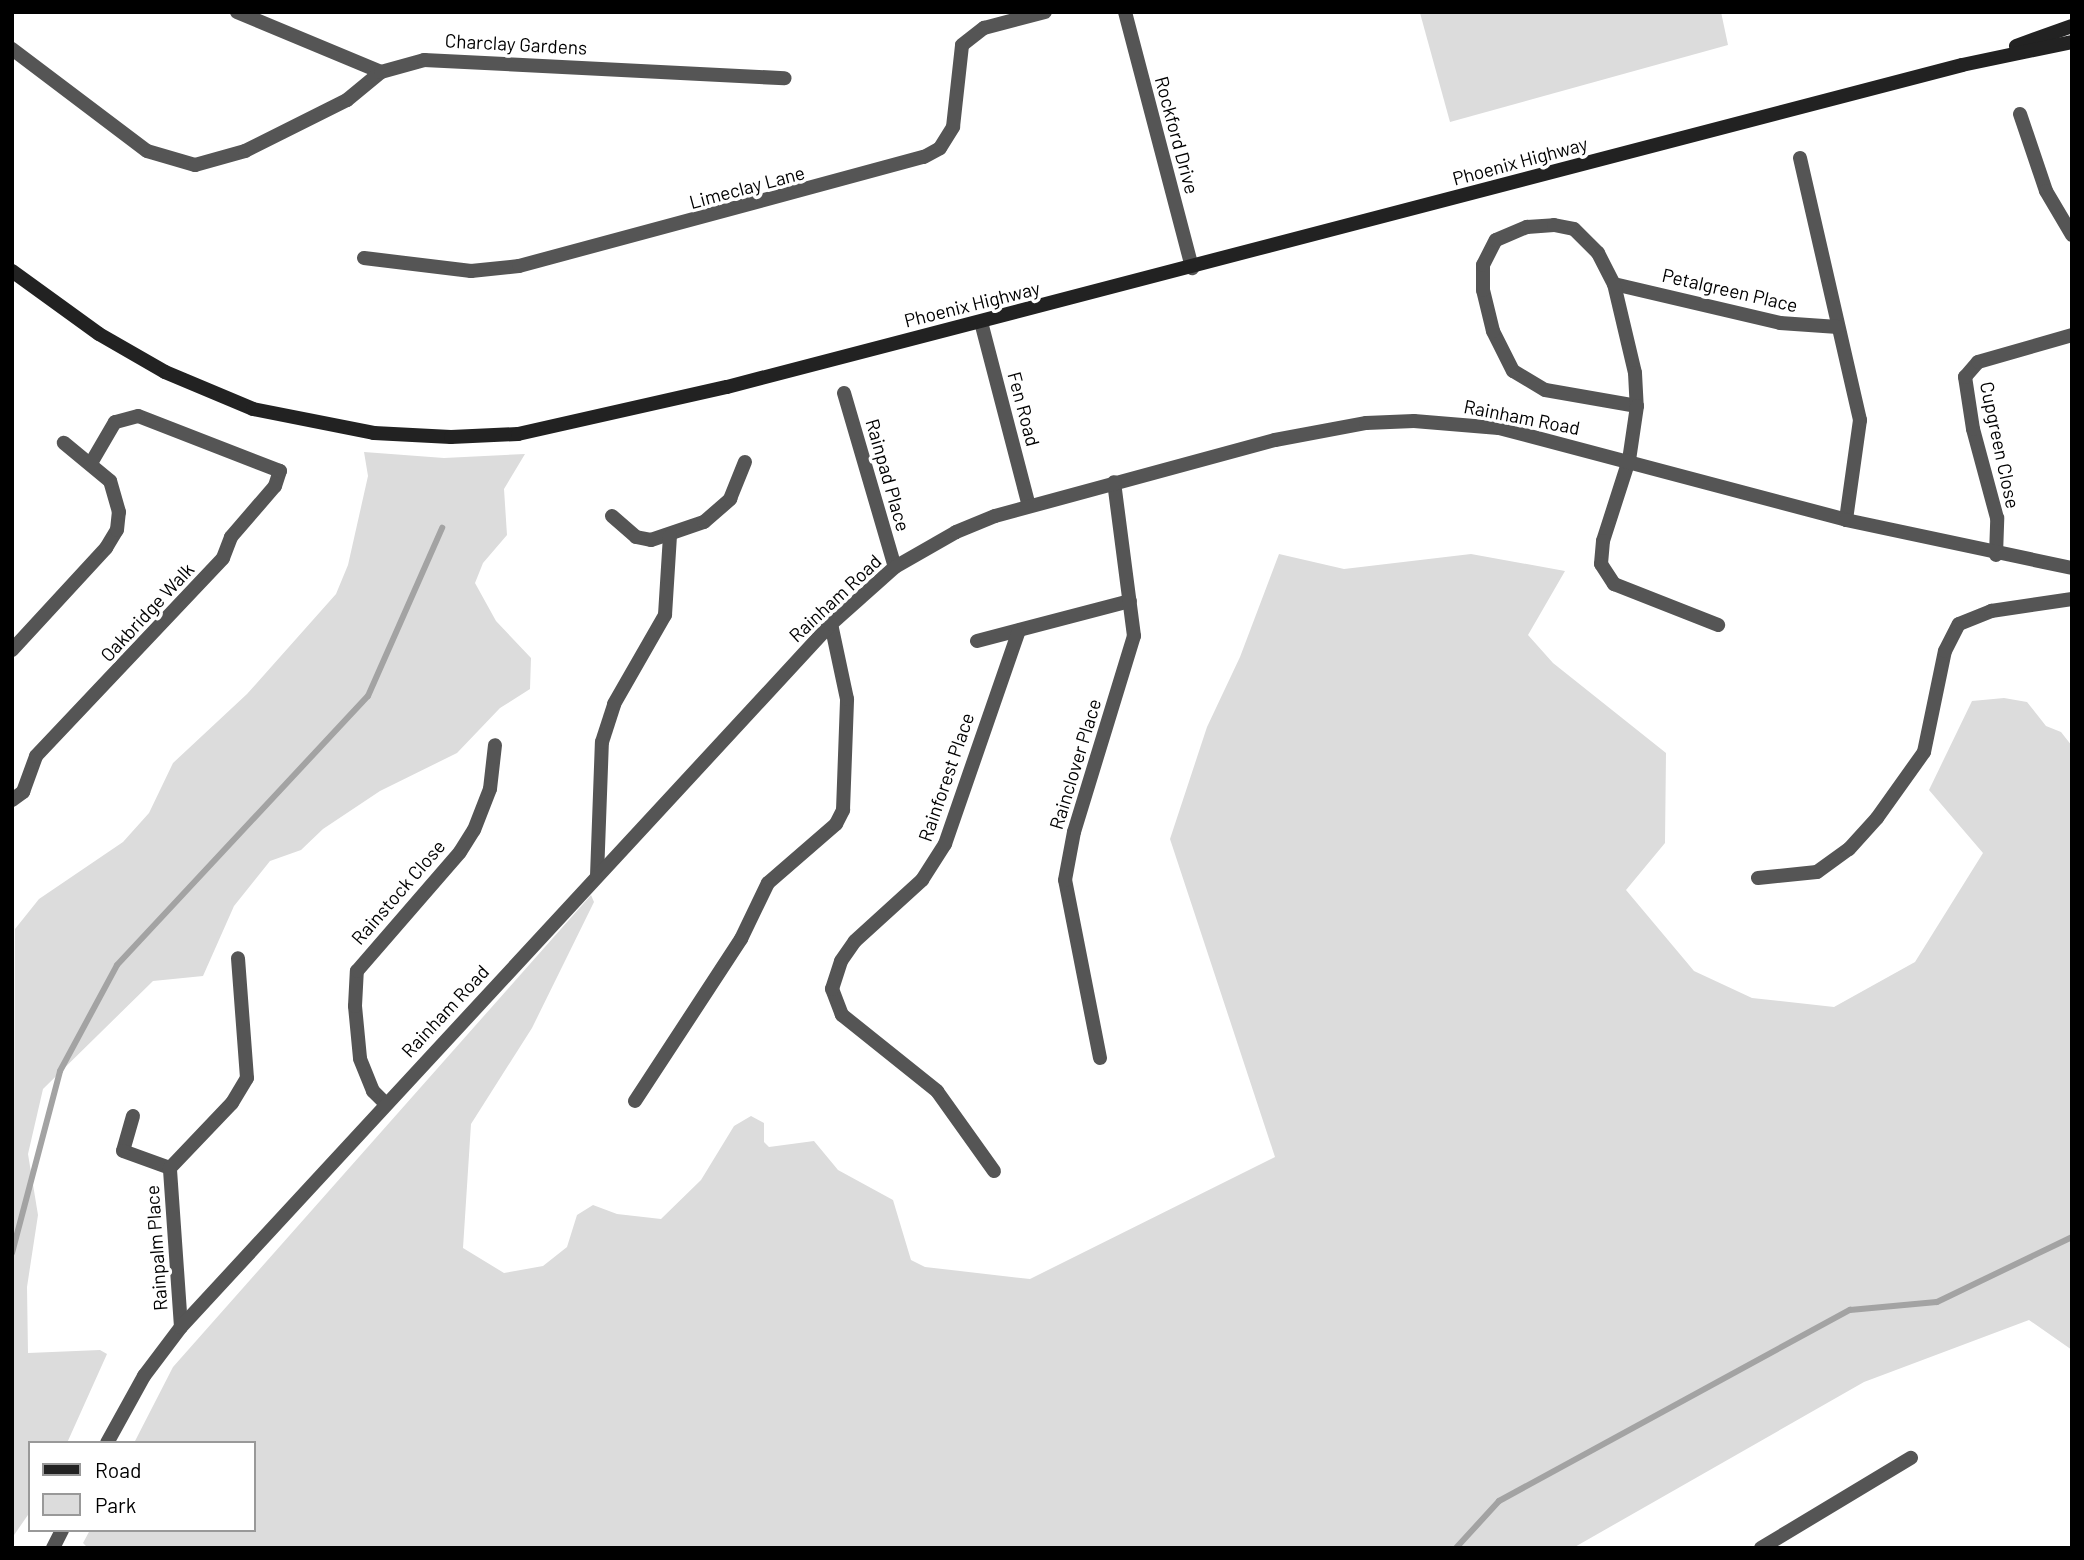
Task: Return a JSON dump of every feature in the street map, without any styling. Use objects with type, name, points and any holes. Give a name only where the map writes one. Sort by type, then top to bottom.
[{"type":"main road","name":"Phoenix Highway","points":[[1962,65],[2072,26]]},
{"type":"main road","name":"Phoenix Highway","points":[[12,271],[99,334],[216,394],[306,422],[426,436],[517,434],[585,422],[1192,268],[1962,65],[2072,42]]},
{"type":"street","points":[[237,12],[381,72]]},
{"type":"street","name":"Limeclay Lane","points":[[364,258],[471,271],[519,266],[924,157],[940,148],[953,127],[962,46],[984,28],[1045,12]]},
{"type":"street","name":"Rockford Drive","points":[[1125,12],[1192,268]]},
{"type":"street","name":"Charclay Gardens","points":[[12,49],[147,151],[195,164],[256,145],[347,100],[381,72],[446,58],[785,78]]},
{"type":"street","points":[[2020,114],[2046,191],[2072,235]]},
{"type":"street","points":[[1800,158],[1860,420],[1846,520]]},
{"type":"street","points":[[1637,406],[1545,390],[1513,371],[1493,331],[1483,290],[1482,265],[1496,240],[1520,229],[1554,225],[1588,238],[1614,284],[1635,373],[1637,406],[1629,460],[1603,541],[1601,564],[1605,577],[1626,590],[1718,625]]},
{"type":"street","name":"Petalgreen Place","points":[[1614,284],[1780,323],[1838,327]]},
{"type":"street","name":"Fen Road","points":[[981,322],[1029,506]]},
{"type":"street","name":"Cupgreen Close","points":[[1996,555],[1997,518],[1973,429],[1965,377],[1978,362],[2072,335]]},
{"type":"street","name":"Rainpad Place","points":[[844,393],[895,567]]},
{"type":"street","name":"Oakbridge Walk","points":[[12,800],[23,792],[36,756],[223,558],[231,537],[275,486],[280,471],[276,467],[218,450],[138,416],[116,422],[91,463]]},
{"type":"street","name":"Rainham Road","points":[[108,1441],[144,1376],[181,1326],[831,624],[895,567],[956,532],[1029,506],[1275,440],[1366,423],[1414,421],[1499,428],[1629,460],[1846,520],[1996,555],[2072,568]]},
{"type":"street","points":[[12,650],[106,548],[117,530],[115,496],[110,481],[64,443]]},
{"type":"street","points":[[611,516],[636,537],[670,536],[704,522],[719,511],[739,486],[746,462]]},
{"type":"street","name":"Rainclover Place","points":[[1100,1058],[1065,880],[1074,832],[1130,654],[1130,601],[1114,482]]},
{"type":"street","points":[[597,876],[602,742],[614,704],[665,614],[670,536]]},
{"type":"street","points":[[1758,878],[1816,872],[1849,849],[1877,818],[1924,752],[1945,651],[1959,624],[1991,611],[2072,599]]},
{"type":"street","points":[[977,641],[1130,601]]},
{"type":"street","points":[[635,1101],[741,939],[768,883],[836,824],[843,810],[847,699],[831,624]]},
{"type":"street","name":"Rainforest Place","points":[[994,1171],[937,1091],[842,1015],[832,989],[841,961],[855,941],[922,880],[946,844],[1019,629]]},
{"type":"street","name":"Rainstock Close","points":[[385,1103],[373,1091],[360,1058],[354,997],[357,971],[460,852],[474,830],[490,789],[495,745]]},
{"type":"street","name":"Rainpalm Place","points":[[181,1326],[170,1167],[232,1103],[247,1078],[238,958]]},
{"type":"street","name":"Rainpalm Place","points":[[133,1116],[123,1151],[170,1167]]},
{"type":"street","points":[[1761,1548],[1911,1458]]},
{"type":"street","points":[[53,1548],[61,1532]]},
{"type":"green space","points":[[1721,12],[1728,45],[1450,122],[1420,13]]},
{"type":"green space","points":[[364,452],[444,458],[525,454],[504,489],[507,535],[483,563],[475,583],[496,621],[531,658],[530,689],[500,708],[457,753],[380,791],[323,829],[301,850],[270,861],[234,906],[203,976],[153,981],[43,1089],[28,1154],[38,1215],[27,1287],[28,1353],[100,1350],[107,1354],[68,1441],[28,1441],[28,1515],[12,1538],[15,929],[39,899],[123,842],[149,813],[173,763],[247,694],[336,594],[348,565],[368,476]]},
{"type":"green space","points":[[1279,554],[1344,569],[1471,554],[1565,571],[1528,635],[1553,663],[1666,753],[1665,843],[1626,890],[1694,971],[1752,998],[1834,1007],[1915,962],[1983,853],[1929,790],[1972,701],[2004,698],[2027,702],[2046,726],[2061,732],[2072,746],[2072,1350],[2029,1320],[1864,1382],[1573,1548],[88,1548],[83,1543],[89,1532],[256,1532],[256,1441],[135,1441],[173,1367],[591,895],[594,902],[532,1028],[471,1124],[463,1248],[504,1273],[543,1266],[567,1247],[577,1215],[593,1205],[617,1214],[661,1219],[701,1180],[734,1126],[751,1116],[764,1123],[764,1142],[769,1147],[814,1141],[838,1170],[893,1200],[911,1260],[925,1267],[1030,1279],[1275,1157],[1170,839],[1207,727],[1240,657]]},
{"type":"waterway","points":[[12,1253],[60,1071],[117,965],[368,696],[442,528]]},
{"type":"waterway","points":[[1456,1548],[1499,1501],[1850,1310],[1937,1302],[2072,1237]]}]
